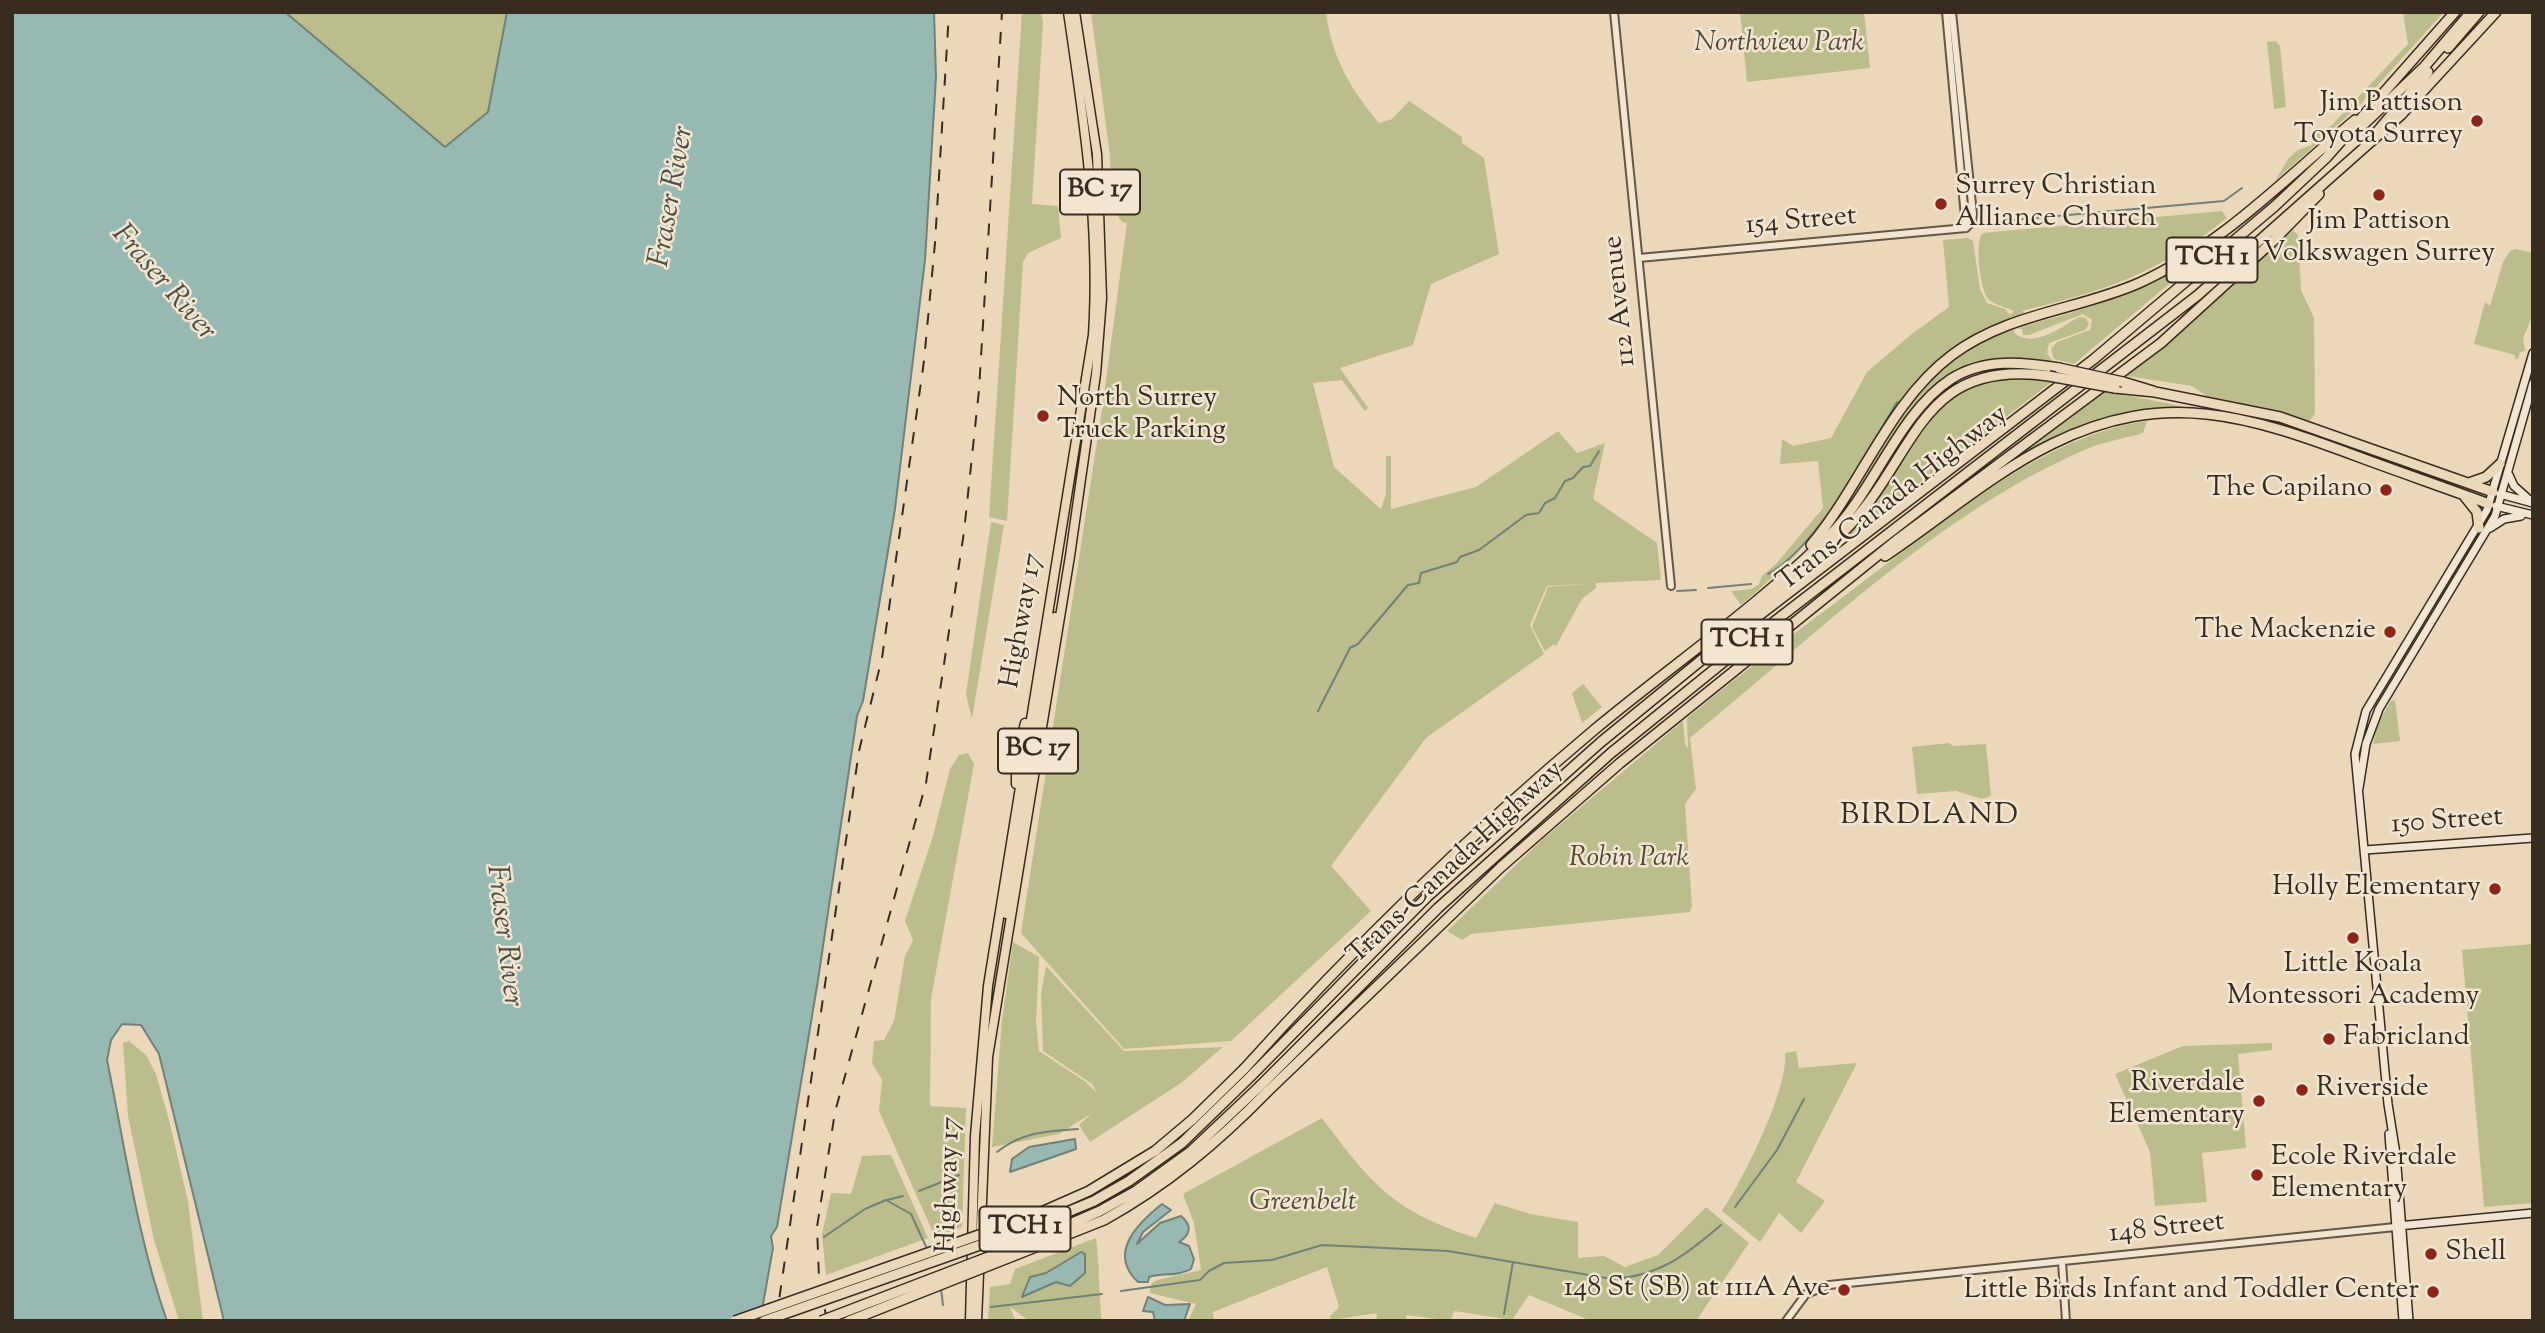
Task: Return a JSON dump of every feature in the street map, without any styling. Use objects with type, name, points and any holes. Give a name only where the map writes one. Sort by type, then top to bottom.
[{"type":"highway","name":"Highway 17","points":[[970,1321],[980,1053],[1007,862],[1087,380],[1095,298],[1089,155],[1068,12]]},
{"type":"highway","name":"Highway 17","points":[[977,1321],[984,1095],[1070,556],[1096,374],[1103,261],[1097,154],[1075,12]]},
{"type":"highway","name":"Trans-Canada Highway","points":[[1247,1073],[1482,846],[1601,742],[1710,653],[2094,359],[2206,265],[2326,158],[2455,12]]},
{"type":"highway","points":[[2326,158],[2389,103],[2471,12]]},
{"type":"highway","points":[[2364,149],[2394,107],[2479,12]]},
{"type":"highway","name":"Trans-Canada Highway","points":[[1264,1089],[1438,908],[1611,753],[1753,638],[2198,295],[2364,149],[2438,78],[2496,12]]},
{"type":"highway","points":[[1766,591],[1830,523],[1900,412],[1924,381],[1952,355],[1995,330],[2116,292],[2157,274],[2226,228],[2383,96]]},
{"type":"highway","points":[[849,1321],[1104,1220],[1141,1199],[1196,1160],[1264,1089],[1501,867],[1620,763],[1812,607],[2161,343],[2307,210],[2331,179]]},
{"type":"highway","points":[[735,1321],[1007,1226],[1089,1192],[1123,1172],[1175,1135],[1247,1073],[1366,938],[1474,836],[1593,732],[1766,591],[1846,517],[1913,417],[1937,390],[1961,374],[1987,365],[2011,363],[2059,368],[2119,385]]},
{"type":"highway","points":[[1710,653],[1851,524],[1884,480],[1913,433],[1944,398],[1972,380],[1986,376],[2011,373],[2119,385],[2303,424],[2497,493]]},
{"type":"highway","points":[[1812,607],[2028,457],[2070,435],[2140,415],[2196,412],[2243,418],[2494,505]]},
{"type":"highway","points":[[2468,483],[2504,468]]},
{"type":"highway","points":[[2464,495],[2477,512],[2479,528]]},
{"type":"highway","points":[[1026,753],[1033,746],[1052,631],[1070,556]]},
{"type":"highway","points":[[1008,750],[1024,731],[1045,635]]},
{"type":"highway","points":[[1006,945],[1006,911],[1031,759],[1026,753],[1008,750]]},
{"type":"highway","points":[[1007,862],[1017,769],[1008,750]]},
{"type":"highway","name":"TCH 1","points":[[764,1321],[1034,1226],[1094,1200],[1129,1181],[1182,1143],[1247,1073]]},
{"type":"highway","name":"TCH 1","points":[[821,1321],[1100,1211],[1136,1191],[1189,1152],[1264,1089]]},
{"type":"main road","points":[[2359,788],[2365,750],[2375,718],[2490,528],[2533,353]]},
{"type":"main road","points":[[2533,383],[2504,468],[2512,484],[2533,502]]},
{"type":"main road","points":[[2497,493],[2533,502]]},
{"type":"main road","points":[[2494,505],[2532,515]]},
{"type":"main road","points":[[2403,1321],[2396,1154],[2389,1119],[2354,754],[2366,710],[2494,505]]},
{"type":"main road","points":[[2490,528],[2504,519],[2532,515]]},
{"type":"main road","points":[[2365,750],[2364,738],[2370,714],[2395,673],[2403,670]]},
{"type":"main road","name":"150 Street","points":[[2365,849],[2533,838]]},
{"type":"main road","name":"148 Street","points":[[2398,1226],[2533,1213]]},
{"type":"main road","points":[[2398,1226],[2409,1321]]},
{"type":"street","name":"112 Avenue","points":[[1614,12],[1671,586]]},
{"type":"street","points":[[1946,12],[1966,228]]},
{"type":"street","points":[[1952,12],[1973,217],[1966,228]]},
{"type":"street","name":"154 Street","points":[[1639,258],[1966,228]]},
{"type":"street","name":"148 Street","points":[[1786,1321],[1806,1294],[1829,1286],[2398,1226]]},
{"type":"street","points":[[2062,1262],[2067,1321]]},
{"type":"green space","points":[[285,12],[507,12],[488,112],[445,147]]},
{"type":"green space","points":[[1022,12],[1041,12],[1043,22],[1032,204],[1058,206],[1061,238],[1028,253],[1023,262],[1007,521],[989,517]]},
{"type":"green space","points":[[1091,12],[1326,12],[1332,43],[1344,72],[1379,123],[1392,119],[1409,101],[1462,137],[1462,143],[1484,158],[1499,254],[1431,284],[1413,345],[1340,368],[1368,408],[1365,411],[1342,380],[1313,383],[1334,467],[1381,509],[1386,494],[1386,456],[1391,456],[1391,509],[1476,487],[1558,431],[1577,453],[1605,443],[1593,499],[1657,543],[1661,580],[1596,583],[1596,588],[1582,599],[1556,646],[1554,644],[1545,651],[1532,627],[1548,587],[1584,584],[1547,586],[1530,625],[1544,654],[1426,738],[1331,866],[1371,911],[1231,1041],[1124,1049],[1021,933],[1103,403],[1127,223],[1122,222],[1112,207],[1110,156]]},
{"type":"green space","name":"Northview Park","points":[[1740,12],[1864,12],[1870,68],[1747,82]]},
{"type":"green space","points":[[2403,12],[2444,12],[2360,105],[2275,181],[2288,159],[2298,150],[2312,145],[2314,135],[2332,125],[2408,44]]},
{"type":"green space","points":[[2276,41],[2280,46],[2286,107],[2274,109],[2267,42]]},
{"type":"green space","points":[[2222,211],[2227,218],[2154,267],[2107,287],[2022,311],[2026,314],[1988,329],[1957,346],[1933,366],[1913,388],[1840,501],[1818,530],[1781,569],[1741,605],[1731,591],[1752,589],[1759,584],[1762,576],[1776,564],[1823,508],[1818,461],[1780,464],[1782,439],[1793,446],[1831,438],[1867,372],[1949,307],[1943,240],[1968,238],[1973,241],[1980,289],[1987,303],[2005,309],[2010,315],[2014,311],[1993,303],[1985,294],[1979,255],[1980,237],[1983,233]]},
{"type":"green space","points":[[2293,230],[2298,235],[2301,290],[2314,318],[2315,414],[2309,421],[2208,397],[2192,386],[2127,376],[2198,317]]},
{"type":"green space","points":[[2226,236],[2074,364],[2054,359],[2051,349],[2057,342],[2090,330],[2092,320],[2083,314],[2029,335],[2023,335],[2022,329],[2016,329],[2113,298],[2171,269]]},
{"type":"green space","points":[[2516,249],[2533,253],[2533,315],[2523,338],[2525,351],[2520,352],[2518,359],[2515,359],[2515,355],[2474,344],[2485,302],[2490,306],[2503,262],[2510,251]]},
{"type":"green space","points":[[2079,317],[2086,318],[2089,324],[2085,330],[2049,343],[2047,353],[2053,362],[2002,359],[1980,362],[1960,369],[1942,380],[1925,394],[1909,413],[1853,501],[1840,513],[1899,419],[1926,384],[1961,354],[2015,330],[2014,333],[2030,339],[2056,331]]},
{"type":"green space","points":[[2025,377],[2053,381],[1833,549],[1946,401],[1988,380]]},
{"type":"green space","points":[[2106,391],[2185,407],[2134,414],[2091,425],[2050,441],[2003,467]]},
{"type":"green space","name":"Robin Park","points":[[2147,421],[2143,433],[2089,448],[2028,478],[1976,509],[1877,581],[1690,738],[1696,789],[1685,804],[1692,906],[1690,912],[1471,934],[1462,940],[1447,931],[1543,839],[1683,721],[1685,744],[1688,748],[1687,718],[1772,650],[1959,510],[2032,463],[2070,444],[2109,429]]},
{"type":"green space","points":[[991,522],[1004,525],[972,719],[966,694]]},
{"type":"green space","points":[[1583,684],[1602,707],[1582,723],[1572,693]]},
{"type":"green space","points":[[2395,700],[2400,741],[2373,744],[2378,722],[2391,701]]},
{"type":"green space","points":[[1949,743],[1953,746],[1986,744],[1991,796],[1982,799],[1956,791],[1917,794],[1912,747]]},
{"type":"green space","points":[[968,753],[974,764],[931,999],[930,1106],[966,1108],[962,1227],[935,1237],[879,1111],[882,1080],[872,1063],[874,1041],[884,1040],[894,1021],[905,956],[913,940],[905,921],[933,836],[950,769],[959,755]]},
{"type":"green space","points":[[1013,942],[1039,957],[1036,1022],[1039,1051],[1086,1082],[1097,1093],[1092,1084],[1043,1051],[1041,994],[1046,966],[1124,1051],[1223,1047],[1181,1083],[1090,1142],[1079,1125],[1092,1113],[1059,1134],[992,1147],[1002,1020]]},
{"type":"green space","points":[[2533,944],[2533,1203],[2484,1207],[2462,950]]},
{"type":"green space","points":[[129,1041],[146,1055],[156,1074],[169,1120],[188,1201],[203,1321],[179,1321],[154,1240],[128,1116],[123,1043]]},
{"type":"green space","points":[[2272,1043],[2272,1050],[2238,1054],[2246,1148],[2202,1153],[2207,1202],[2155,1206],[2150,1152],[2115,1074],[2183,1046]]},
{"type":"green space","points":[[1796,1051],[1799,1068],[1857,1063],[1796,1182],[1825,1201],[1801,1233],[1779,1213],[1760,1242],[1722,1211],[1763,1134],[1780,1088],[1785,1053]]},
{"type":"green space","name":"Greenbelt","points":[[1322,1118],[1356,1162],[1387,1193],[1424,1217],[1476,1238],[1495,1203],[1530,1214],[1578,1222],[1578,1258],[1604,1256],[1625,1267],[1658,1255],[1706,1207],[1749,1243],[1696,1321],[1591,1321],[1529,1295],[1512,1320],[1454,1311],[1451,1321],[1407,1315],[1405,1321],[1376,1321],[1377,1313],[1333,1320],[1329,1317],[1339,1307],[1327,1267],[1213,1312],[1214,1321],[1188,1321],[1196,1304],[1150,1293],[1151,1284],[1157,1280],[1201,1270],[1194,1223],[1183,1194]]},
{"type":"green space","points":[[891,1155],[928,1238],[826,1275],[822,1234],[831,1193],[851,1194],[862,1156]]},
{"type":"green space","points":[[1096,1238],[1102,1321],[1028,1320],[1010,1307],[1016,1321],[988,1321],[990,1287],[1010,1284],[1015,1269]]},
{"type":"water","name":"Fraser River","points":[[12,12],[285,12],[445,147],[488,112],[507,12],[934,12],[936,77],[925,260],[895,509],[863,701],[857,716],[818,980],[777,1227],[771,1236],[773,1248],[760,1321],[224,1321],[159,1054],[141,1025],[122,1024],[111,1040],[107,1060],[132,1191],[167,1321],[12,1321]]},
{"type":"water","points":[[1075,1139],[1076,1149],[1010,1172],[1012,1159],[1029,1147]]},
{"type":"water","points":[[1162,1204],[1171,1210],[1143,1232],[1137,1244],[1160,1223],[1181,1216],[1189,1230],[1179,1242],[1189,1246],[1194,1259],[1191,1269],[1149,1277],[1148,1282],[1138,1282],[1129,1271],[1125,1260],[1129,1239],[1144,1220]]},
{"type":"water","points":[[1081,1252],[1085,1254],[1085,1273],[1070,1286],[1056,1282],[1022,1297],[1030,1277],[1046,1273]]},
{"type":"water","points":[[1148,1297],[1165,1305],[1190,1304],[1184,1321],[1155,1321],[1153,1312],[1143,1311]]},
{"type":"waterway","points":[[2001,221],[2224,201],[2242,188]]},
{"type":"waterway","points":[[1768,574],[1787,561],[1823,521],[1897,402]]},
{"type":"waterway","points":[[1318,711],[1350,648],[1358,644],[1408,585],[1419,583],[1421,573],[1457,562],[1460,557],[1479,550],[1526,515],[1539,513],[1545,503],[1555,498],[1565,481],[1573,478],[1583,467],[1590,466],[1599,451]]},
{"type":"waterway","points":[[1708,588],[1751,584]]},
{"type":"waterway","points":[[1677,591],[1696,590]]},
{"type":"waterway","points":[[1735,1207],[1777,1150],[1804,1099]]},
{"type":"waterway","points":[[997,1152],[1025,1136],[1078,1129]]},
{"type":"waterway","points":[[919,1191],[959,1175]]},
{"type":"waterway","points":[[887,1200],[903,1196]]},
{"type":"waterway","points":[[824,1237],[865,1209],[886,1200],[911,1214],[928,1251]]},
{"type":"waterway","points":[[1121,1291],[1200,1280],[1209,1271],[1224,1263],[1272,1260],[1322,1245],[1448,1251],[1612,1279],[1658,1269],[1696,1246],[1721,1225]]},
{"type":"waterway","points":[[1504,1314],[1513,1262]]},
{"type":"waterway","points":[[941,1289],[943,1305]]},
{"type":"waterway","points":[[991,1307],[1102,1294]]},
{"type":"railway","points":[[776,1321],[859,751],[882,658],[924,361],[935,243],[949,12]]},
{"type":"railway","points":[[827,1321],[819,1278],[817,1227],[835,1112],[926,783],[964,532],[979,390],[1002,12]]},
{"type":"place","name":"Jim Pattison Toyota Surrey","points":[[2477,121]]},
{"type":"place","name":"Jim Pattison Volkswagen Surrey","points":[[2379,195]]},
{"type":"place","name":"Surrey Christian Alliance Church","points":[[1941,204]]},
{"type":"place","name":"North Surrey Truck Parking","points":[[1043,416]]},
{"type":"place","name":"The Capilano","points":[[2386,490]]},
{"type":"place","name":"The Mackenzie","points":[[2390,632]]},
{"type":"place","name":"Holly Elementary","points":[[2495,889]]},
{"type":"place","name":"Little Koala Montessori Academy","points":[[2353,938]]},
{"type":"place","name":"Fabricland","points":[[2329,1039]]},
{"type":"place","name":"Riverside","points":[[2302,1090]]},
{"type":"place","name":"Riverdale Elementary","points":[[2259,1101]]},
{"type":"place","name":"Ecole Riverdale Elementary","points":[[2257,1175]]},
{"type":"place","name":"Shell","points":[[2431,1254]]},
{"type":"place","name":"148 St (SB) at 111A Ave","points":[[1844,1290]]},
{"type":"place","name":"Little Birds Infant and Toddler Center","points":[[2433,1292]]},
{"type":"district","name":"BIRDLAND","points":[[1930,818]]}]
